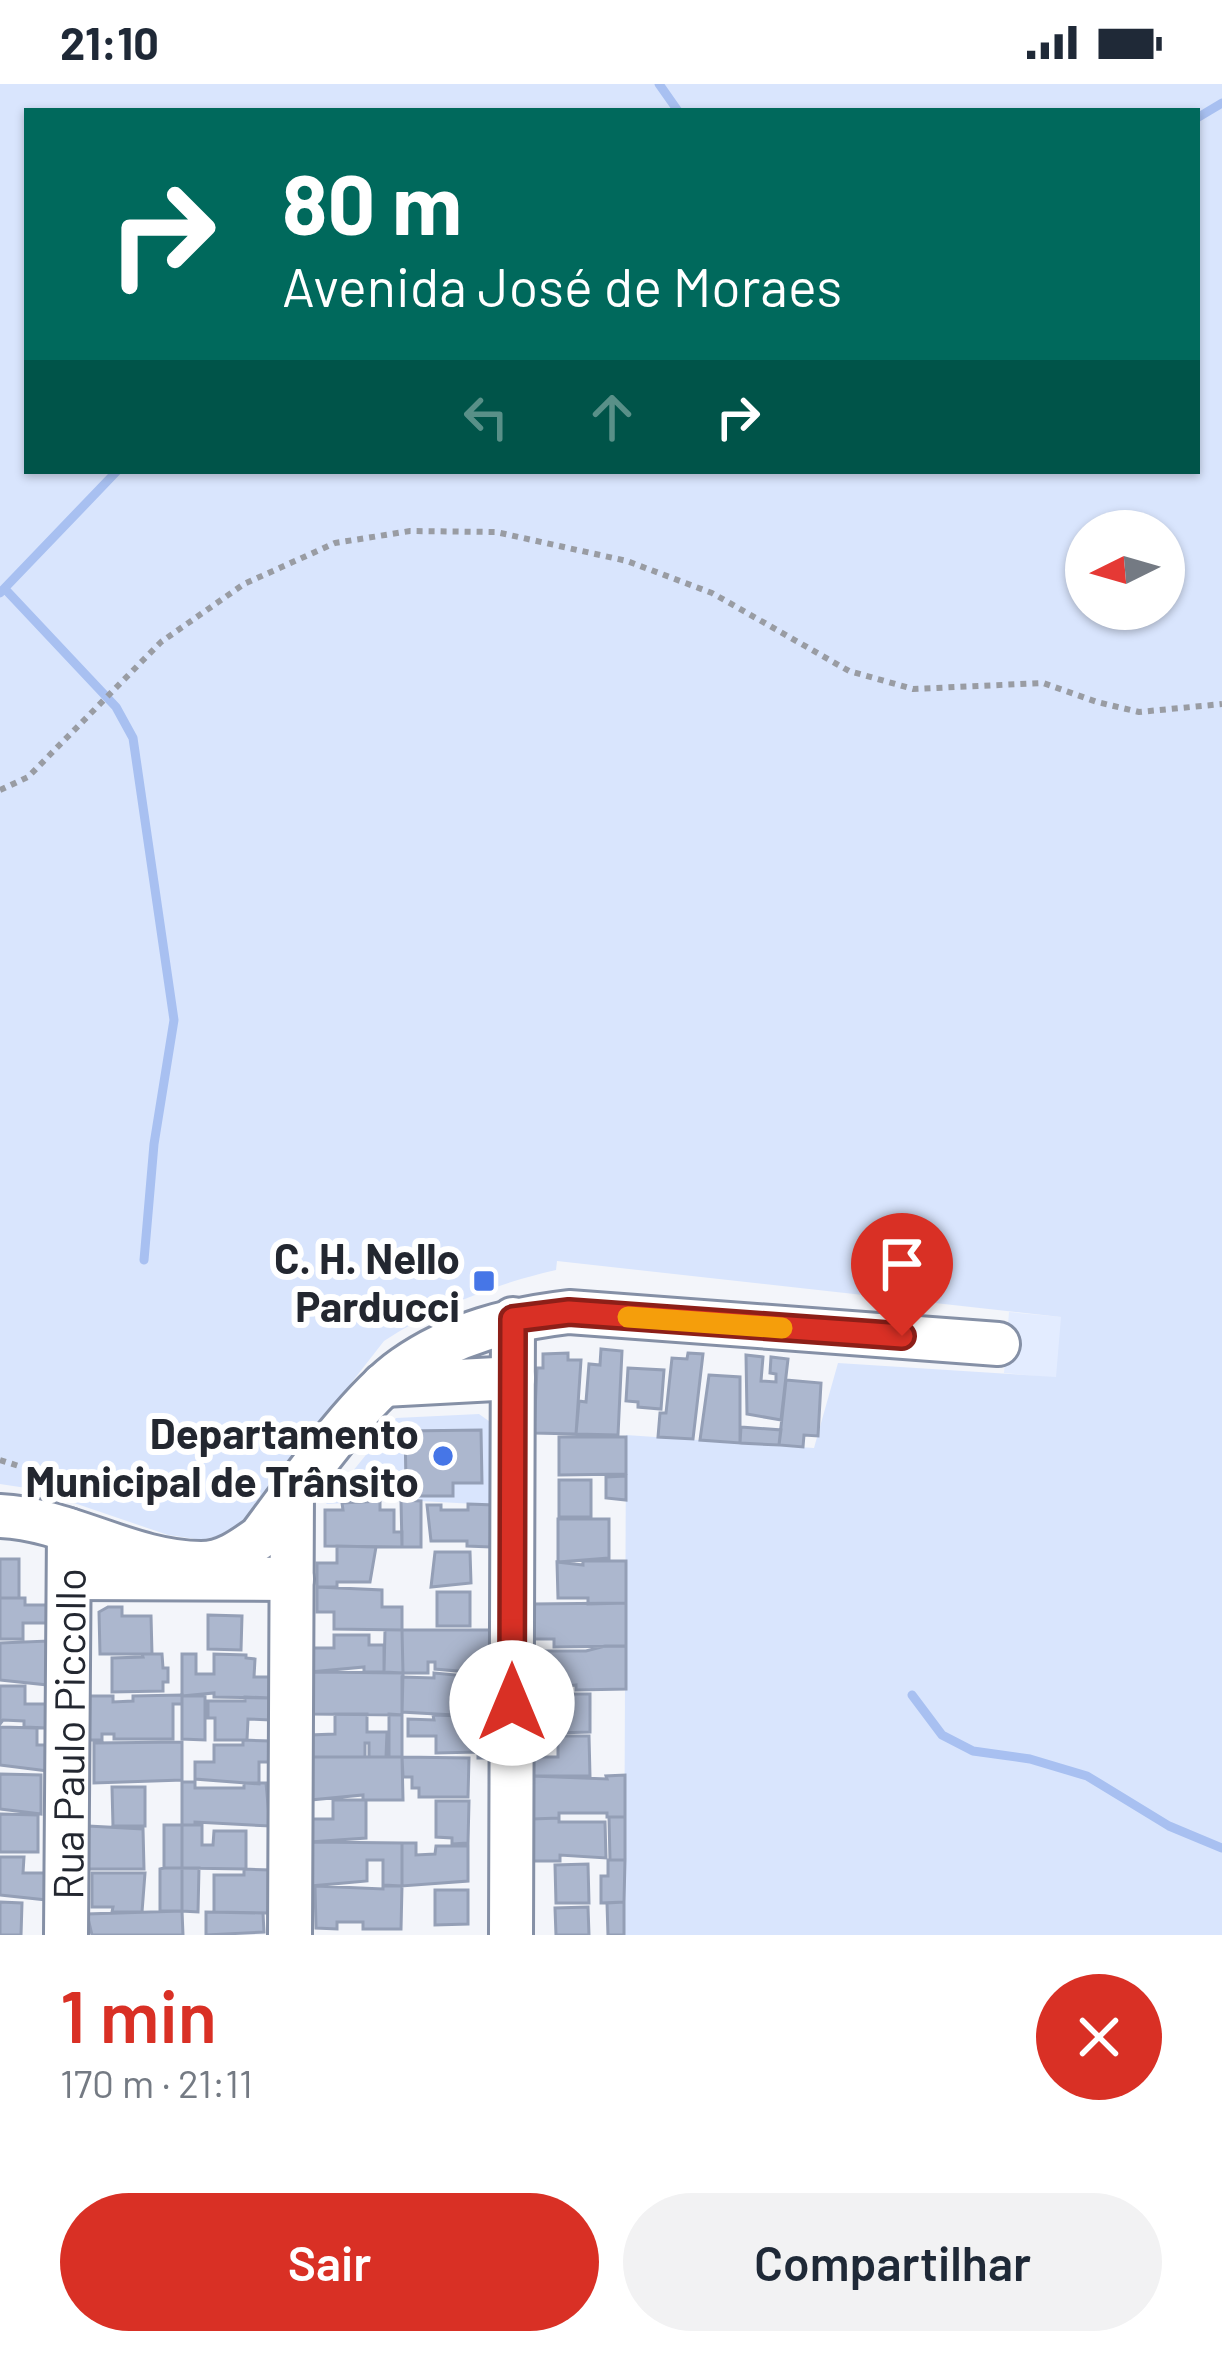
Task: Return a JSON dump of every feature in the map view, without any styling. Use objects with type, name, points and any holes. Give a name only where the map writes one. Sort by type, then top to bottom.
[{"type":"street","points":[[0,1516],[204,1564],[235,1555],[260,1537],[383,1385],[449,1341],[513,1319],[569,1312],[998,1344]]},
{"type":"street","points":[[511,1935],[513,1319]]},
{"type":"street","points":[[383,1385],[513,1378]]},
{"type":"street","points":[[290,1935],[292,1494]]},
{"type":"street","name":"Rua Paulo Piccollo","points":[[66,1935],[69,1530]]},
{"type":"street","points":[[69,1578],[292,1579]]},
{"type":"path","points":[[0,790],[28,777],[161,641],[244,584],[335,542],[410,531],[496,532],[627,561],[712,593],[849,671],[913,689],[1042,683],[1139,712],[1222,704]]},
{"type":"shaded area","points":[[0,84],[1222,84],[1222,1935],[624,1935],[626,1435],[814,1448],[838,1363],[1056,1377],[1061,1317],[557,1261],[556,1270],[467,1298],[384,1341],[244,1520],[225,1534],[202,1540],[168,1535],[33,1489],[0,1484]]},
{"type":"shaded area","points":[[1009,1312],[1062,1317],[1057,1378],[1004,1373]]},
{"type":"shaded area","points":[[479,1414],[493,1424],[494,1505],[402,1500],[326,1504],[396,1418]]},
{"type":"building","points":[[601,1349],[622,1351],[618,1435],[576,1434],[579,1401],[586,1402],[589,1364],[600,1365]]},
{"type":"building","points":[[568,1353],[568,1360],[581,1360],[576,1434],[534,1433],[537,1368],[543,1368],[543,1354]]},
{"type":"building","points":[[688,1353],[703,1354],[693,1439],[658,1437],[660,1413],[666,1413],[672,1358],[687,1359]]},
{"type":"building","points":[[746,1355],[763,1357],[761,1381],[776,1382],[776,1374],[770,1373],[771,1357],[788,1359],[781,1420],[747,1414]]},
{"type":"building","points":[[628,1368],[664,1370],[661,1409],[626,1401]]},
{"type":"building","points":[[709,1375],[740,1377],[740,1443],[700,1440]]},
{"type":"building","points":[[786,1380],[821,1383],[818,1436],[804,1435],[803,1447],[779,1445]]},
{"type":"building","points":[[741,1427],[781,1430],[779,1445],[740,1443]]},
{"type":"building","name":"Departamento Municipal de Trânsito","points":[[481,1430],[482,1483],[453,1483],[453,1496],[418,1496],[418,1482],[406,1482],[405,1431]]},
{"type":"building","points":[[559,1437],[626,1437],[626,1474],[559,1475]]},
{"type":"building","points":[[626,1476],[626,1500],[606,1498],[606,1477]]},
{"type":"building","points":[[559,1480],[591,1480],[591,1517],[559,1517]]},
{"type":"building","points":[[401,1500],[421,1501],[421,1547],[402,1547]]},
{"type":"building","points":[[380,1501],[380,1510],[394,1510],[394,1532],[402,1532],[402,1547],[325,1546],[325,1510],[343,1510],[342,1503]]},
{"type":"building","points":[[468,1504],[494,1505],[490,1547],[467,1546],[467,1541],[431,1541],[427,1505],[468,1510]]},
{"type":"building","points":[[558,1519],[609,1519],[609,1558],[558,1562]]},
{"type":"building","points":[[337,1546],[376,1547],[370,1582],[317,1587],[317,1563],[337,1563]]},
{"type":"building","points":[[435,1552],[470,1552],[471,1583],[431,1587]]},
{"type":"building","points":[[0,1559],[19,1559],[19,1598],[0,1598]]},
{"type":"building","points":[[583,1561],[626,1561],[626,1603],[588,1604],[588,1598],[558,1598],[557,1562],[583,1565]]},
{"type":"building","points":[[317,1587],[382,1590],[382,1607],[402,1607],[402,1630],[334,1629],[334,1612],[317,1612]]},
{"type":"building","points":[[437,1592],[470,1592],[470,1626],[437,1626]]},
{"type":"building","points":[[0,1598],[49,1605],[48,1623],[23,1623],[23,1639],[0,1639]]},
{"type":"building","points":[[626,1603],[626,1646],[554,1647],[554,1639],[533,1639],[533,1604]]},
{"type":"building","points":[[122,1607],[122,1616],[151,1616],[152,1654],[100,1654],[99,1612]]},
{"type":"building","points":[[208,1615],[242,1616],[241,1650],[208,1649]]},
{"type":"building","points":[[385,1630],[402,1630],[403,1673],[384,1672]]},
{"type":"building","points":[[402,1630],[493,1630],[493,1674],[435,1669],[435,1662],[428,1662],[428,1673],[403,1673]]},
{"type":"building","points":[[334,1635],[369,1635],[369,1645],[384,1645],[384,1672],[364,1672],[364,1667],[310,1672],[311,1648],[334,1648]]},
{"type":"building","points":[[48,1641],[48,1685],[0,1680],[0,1643]]},
{"type":"building","points":[[626,1646],[626,1689],[576,1690],[576,1685],[533,1690],[533,1651],[586,1651]]},
{"type":"building","points":[[162,1654],[163,1668],[168,1668],[163,1691],[112,1692],[112,1658]]},
{"type":"building","points":[[182,1654],[196,1654],[196,1674],[214,1674],[214,1654],[255,1659],[254,1677],[270,1677],[270,1698],[214,1697],[214,1693],[182,1696]]},
{"type":"building","points":[[313,1672],[403,1673],[402,1715],[311,1714]]},
{"type":"building","points":[[434,1673],[488,1678],[488,1717],[402,1712],[402,1677],[434,1678]]},
{"type":"building","points":[[0,1686],[25,1686],[25,1704],[48,1704],[48,1728],[24,1727],[24,1721],[0,1724]]},
{"type":"building","points":[[557,1694],[590,1694],[590,1732],[557,1733]]},
{"type":"building","points":[[182,1695],[182,1704],[173,1704],[173,1739],[114,1739],[114,1734],[102,1734],[102,1740],[88,1740],[89,1696],[113,1696],[113,1702],[133,1701],[133,1696]]},
{"type":"building","points":[[182,1696],[205,1696],[205,1740],[182,1739]]},
{"type":"building","points":[[245,1697],[270,1698],[270,1720],[248,1719],[247,1740],[215,1740],[215,1718],[208,1718],[208,1701],[245,1701]]},
{"type":"building","points":[[335,1714],[367,1714],[367,1732],[387,1732],[386,1757],[369,1757],[369,1743],[365,1743],[365,1757],[310,1757],[310,1735],[335,1734]]},
{"type":"building","points":[[389,1714],[402,1715],[402,1757],[389,1757]]},
{"type":"building","points":[[433,1715],[492,1717],[493,1758],[478,1758],[478,1752],[436,1753],[436,1736],[408,1736],[408,1719],[434,1720]]},
{"type":"building","points":[[0,1727],[37,1728],[37,1745],[48,1745],[48,1771],[0,1765]]},
{"type":"building","points":[[558,1736],[589,1736],[590,1776],[532,1776],[533,1757],[558,1757]]},
{"type":"building","points":[[243,1740],[270,1741],[270,1762],[259,1762],[259,1784],[195,1779],[195,1762],[214,1762],[214,1745],[243,1745]]},
{"type":"building","points":[[182,1742],[182,1780],[94,1783],[94,1743]]},
{"type":"building","points":[[310,1757],[402,1757],[403,1800],[363,1800],[363,1795],[310,1800]]},
{"type":"building","points":[[402,1757],[469,1758],[468,1797],[419,1797],[419,1788],[412,1788],[412,1777],[403,1777]]},
{"type":"building","points":[[0,1774],[41,1775],[41,1814],[0,1809]]},
{"type":"building","points":[[625,1775],[625,1817],[559,1813],[559,1818],[532,1819],[532,1776],[607,1779]]},
{"type":"building","points":[[182,1782],[195,1782],[195,1788],[266,1783],[270,1826],[182,1825]]},
{"type":"building","points":[[112,1787],[145,1787],[145,1826],[113,1826]]},
{"type":"building","points":[[333,1800],[366,1800],[366,1838],[310,1842],[310,1819],[333,1819]]},
{"type":"building","points":[[436,1801],[469,1801],[468,1843],[452,1844],[452,1838],[436,1837]]},
{"type":"building","points":[[0,1814],[38,1815],[38,1852],[0,1852]]},
{"type":"building","points":[[609,1817],[625,1817],[625,1860],[610,1860]]},
{"type":"building","points":[[559,1818],[559,1822],[605,1822],[606,1858],[560,1855],[560,1861],[532,1861],[532,1819]]},
{"type":"building","points":[[164,1825],[182,1825],[182,1868],[164,1868]]},
{"type":"building","points":[[182,1825],[202,1825],[202,1845],[213,1845],[214,1831],[246,1831],[246,1869],[182,1868]]},
{"type":"building","points":[[88,1826],[143,1829],[144,1869],[88,1869]]},
{"type":"building","points":[[310,1842],[402,1843],[402,1886],[383,1885],[383,1860],[367,1860],[367,1881],[310,1886]]},
{"type":"building","points":[[402,1843],[416,1843],[416,1855],[435,1854],[436,1846],[468,1846],[468,1881],[402,1886]]},
{"type":"building","points":[[0,1857],[24,1857],[23,1873],[47,1873],[47,1900],[0,1895]]},
{"type":"building","points":[[608,1860],[625,1860],[624,1902],[601,1903],[601,1876],[608,1876]]},
{"type":"building","points":[[588,1864],[589,1903],[556,1903],[555,1865]]},
{"type":"building","points":[[182,1868],[182,1911],[160,1911],[160,1869]]},
{"type":"building","points":[[182,1868],[199,1868],[198,1912],[182,1911]]},
{"type":"building","points":[[244,1869],[270,1870],[270,1913],[214,1912],[214,1875],[244,1875]]},
{"type":"building","points":[[92,1873],[145,1873],[142,1912],[92,1907]]},
{"type":"building","points":[[315,1886],[402,1886],[401,1929],[363,1929],[363,1922],[337,1922],[337,1929],[316,1928]]},
{"type":"building","points":[[435,1890],[468,1890],[468,1924],[435,1925]]},
{"type":"building","points":[[0,1902],[22,1903],[21,1935],[0,1935]]},
{"type":"building","points":[[624,1902],[624,1935],[608,1935],[607,1903]]},
{"type":"building","points":[[588,1907],[589,1935],[556,1935],[555,1908]]},
{"type":"building","points":[[182,1911],[183,1935],[92,1935],[87,1914]]},
{"type":"building","points":[[206,1912],[263,1913],[264,1932],[206,1935]]},
{"type":"waterway","points":[[659,84],[676,108]]},
{"type":"waterway","points":[[1200,116],[1222,103]]},
{"type":"waterway","points":[[0,593],[114,474]]},
{"type":"waterway","points":[[5,589],[116,707],[133,738],[174,1020],[154,1144],[144,1260]]},
{"type":"waterway","points":[[912,1695],[942,1735],[973,1751],[1030,1759],[1087,1776],[1169,1826],[1222,1848]]},
{"type":"slow traffic","points":[[628,1317],[782,1328]]},
{"type":"place","name":"C. H. Nello Parducci","points":[[484,1281]]},
{"type":"place","name":"Departamento Municipal de Trânsito","points":[[443,1456]]},
{"type":"route","points":[[512,1703],[513,1319],[569,1312],[902,1336]]}]
